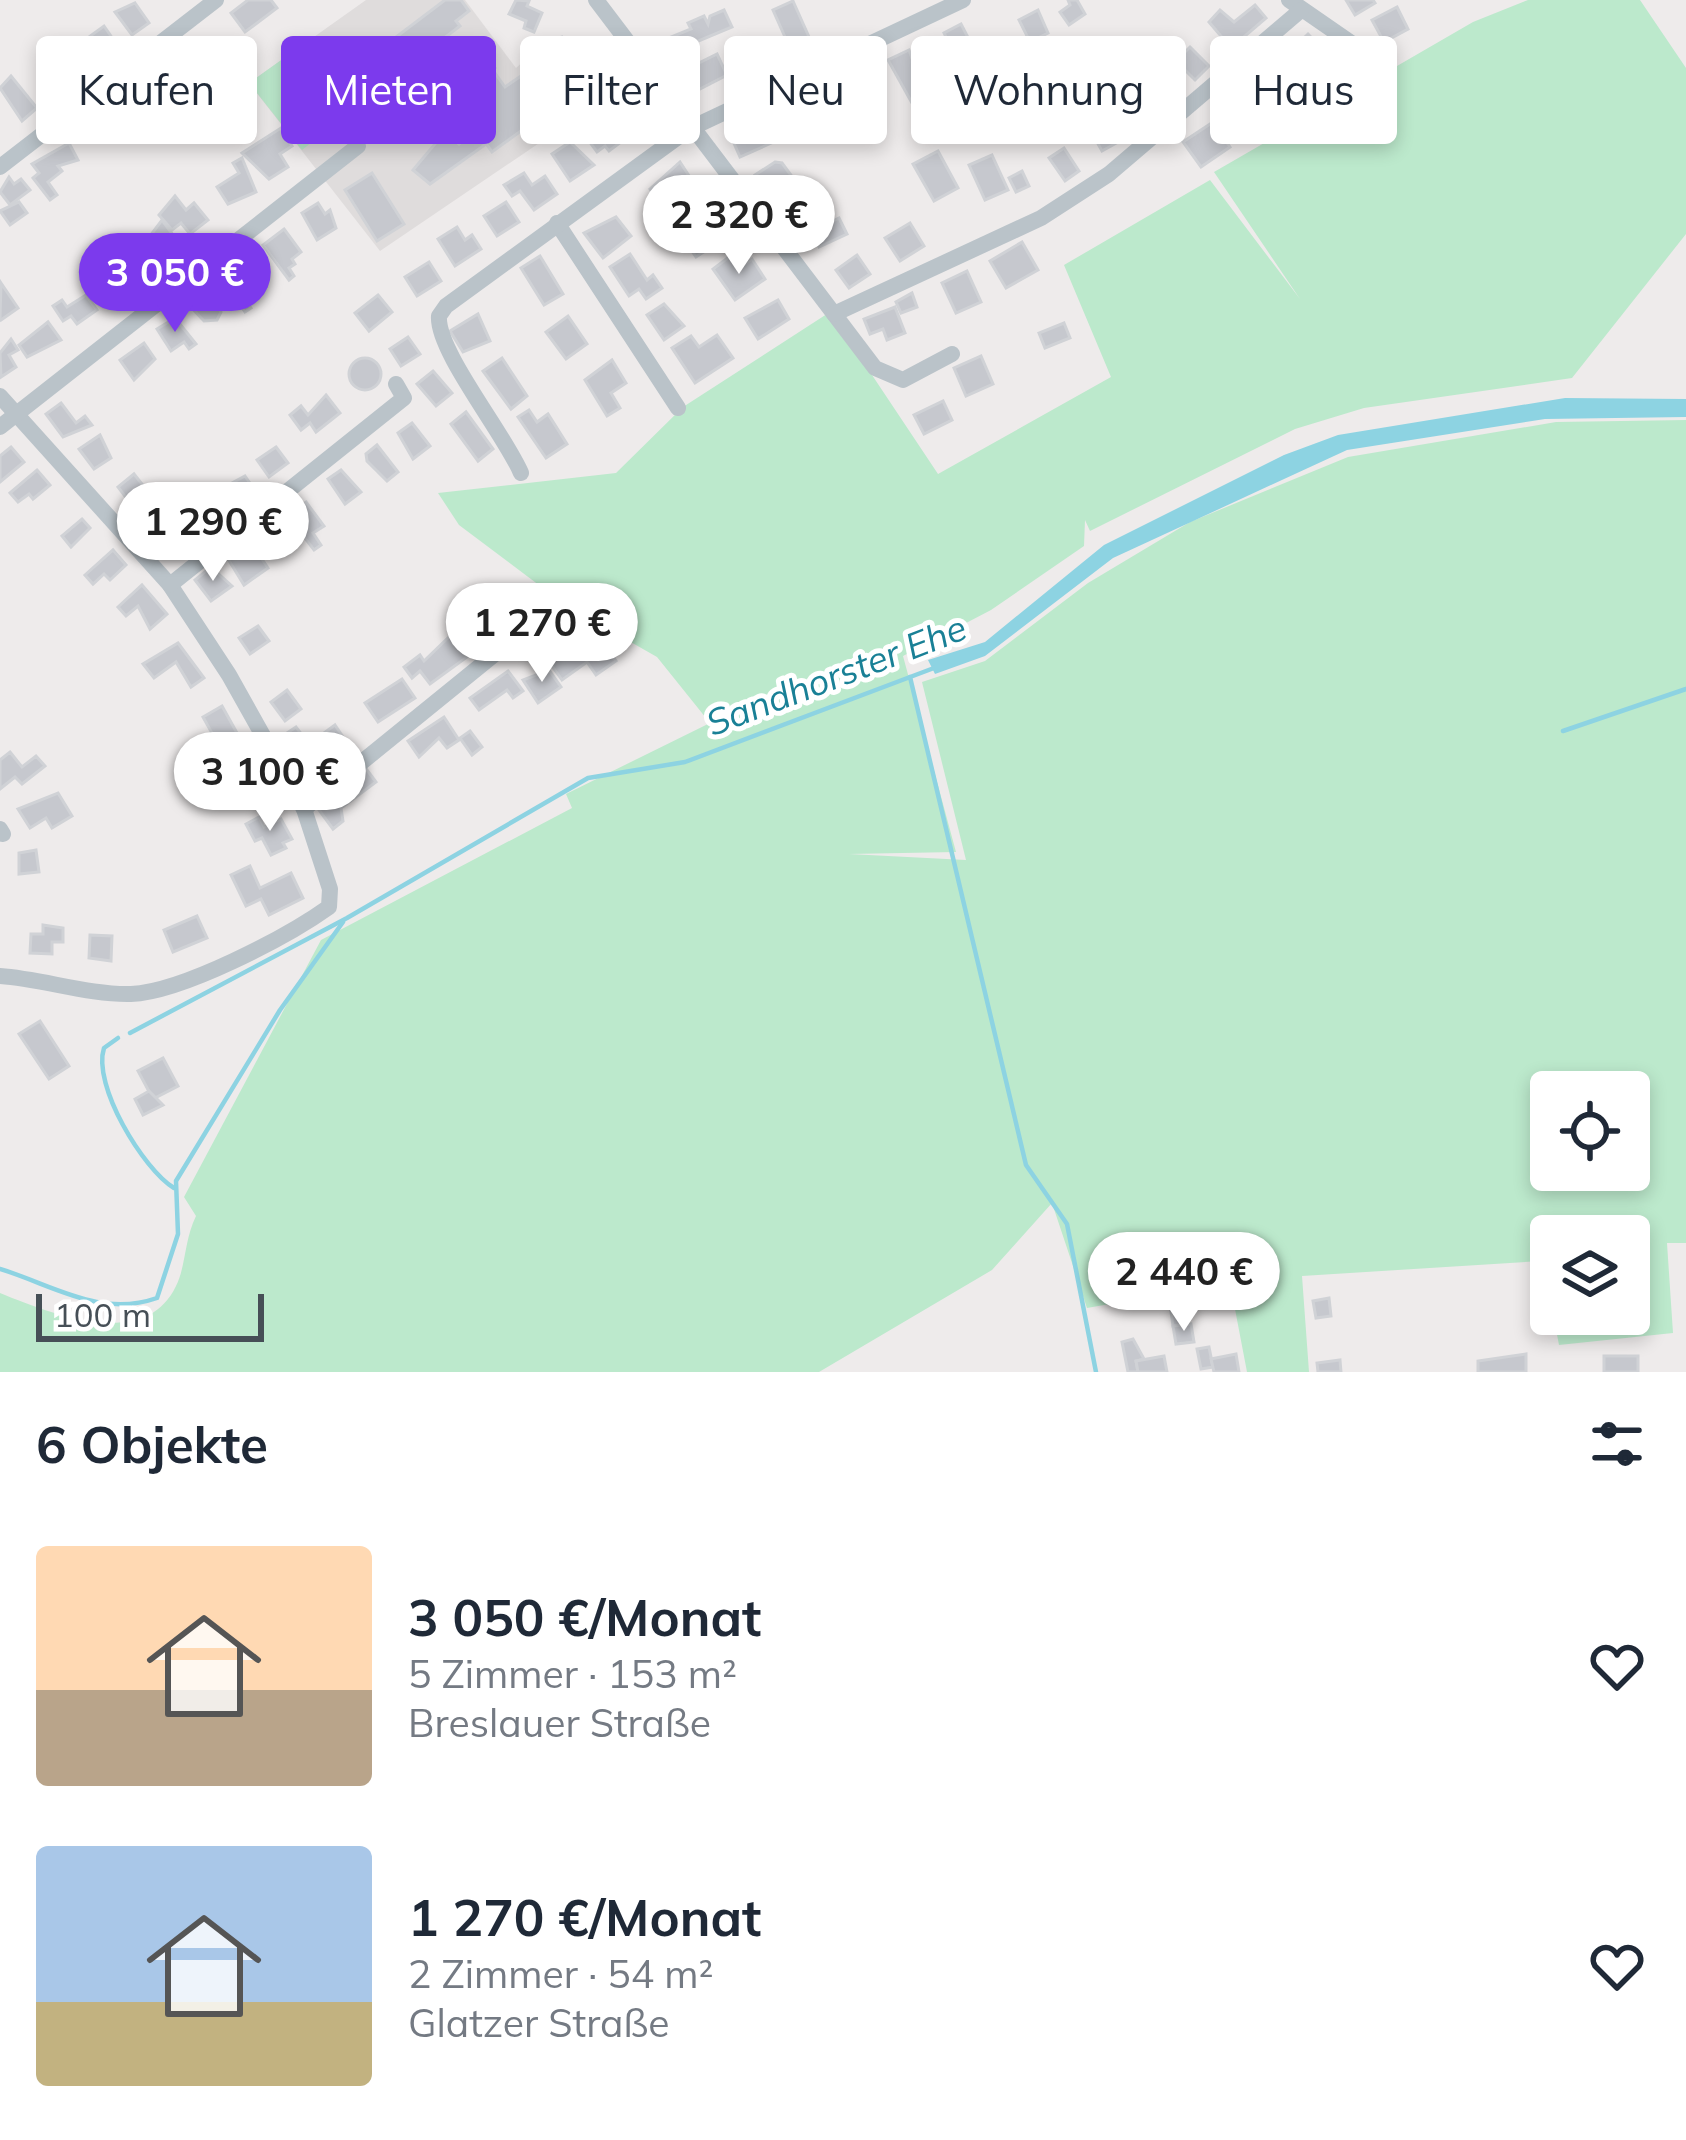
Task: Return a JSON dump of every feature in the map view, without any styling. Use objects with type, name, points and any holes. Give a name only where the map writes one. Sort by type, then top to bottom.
[{"type":"street","points":[[0,167],[216,0]]},
{"type":"street","points":[[596,0],[622,36]]},
{"type":"street","points":[[700,123],[963,0]]},
{"type":"street","points":[[834,314],[1041,218],[1109,175],[1295,5],[1340,36]]},
{"type":"street","points":[[521,473],[507,438],[438,327],[446,306],[467,286],[667,144]]},
{"type":"street","points":[[700,144],[874,368],[903,380],[952,354]]},
{"type":"street","points":[[0,427],[358,146]]},
{"type":"street","points":[[557,224],[678,408]]},
{"type":"street","points":[[170,585],[255,512],[404,398],[396,384]]},
{"type":"street","points":[[0,397],[170,585],[229,675],[304,809],[330,890],[329,907],[240,957],[134,994],[0,976]]},
{"type":"street","points":[[304,809],[522,632],[540,636]]},
{"type":"shaded area","points":[[366,0],[465,0],[492,36],[315,36]]},
{"type":"shaded area","points":[[496,41],[516,68],[520,64],[520,144],[538,144],[380,251],[297,144],[496,144]]},
{"type":"shaded area","points":[[281,60],[281,124],[257,93],[257,77]]},
{"type":"green space","points":[[1528,0],[1640,0],[1686,68],[1686,234],[1572,378],[1364,408],[1295,429],[1090,531],[1085,520],[1084,546],[991,610],[903,656],[956,852],[849,854],[966,860],[922,682],[985,661],[1088,583],[1190,522],[1348,457],[1556,422],[1686,420],[1686,1243],[1667,1243],[1673,1333],[1559,1345],[1557,1335],[1650,1335],[1650,1215],[1530,1215],[1530,1262],[1302,1276],[1309,1372],[1247,1372],[1230,1283],[1087,1308],[1052,1203],[992,1270],[819,1372],[0,1372],[0,1293],[95,1322],[142,1318],[162,1306],[176,1286],[196,1216],[184,1197],[321,940],[572,808],[566,794],[710,723],[657,657],[564,604],[459,525],[438,493],[616,473],[683,407],[830,312],[938,474],[1111,377],[1064,265],[1210,180],[1300,299],[1214,172],[1262,144],[1397,144],[1397,66],[1473,22]]},
{"type":"green space","points":[[281,60],[281,123],[257,93],[257,77]]},
{"type":"water","points":[[1565,398],[1686,399],[1686,417],[1545,419],[1347,450],[1113,558],[985,656],[935,674],[928,660],[985,642],[1104,545],[1284,455],[1338,435]]},
{"type":"building","points":[[248,0],[271,0],[277,8],[245,32],[231,13]]},
{"type":"building","points":[[445,0],[461,0],[469,11],[447,36],[397,36]]},
{"type":"building","points":[[516,0],[529,1],[527,6],[542,13],[534,32],[524,28],[526,21],[509,14]]},
{"type":"building","points":[[1068,0],[1077,0],[1085,14],[1069,25],[1060,12],[1070,5]]},
{"type":"building","points":[[1346,0],[1373,0],[1375,3],[1355,15]]},
{"type":"building","points":[[793,1],[809,36],[785,36],[773,10]]},
{"type":"building","points":[[135,3],[149,23],[132,35],[115,12]]},
{"type":"building","points":[[1255,5],[1266,18],[1245,36],[1221,36],[1209,22],[1220,10],[1234,22]]},
{"type":"building","points":[[1397,7],[1408,29],[1381,36],[1372,20]]},
{"type":"building","points":[[724,10],[732,27],[700,40],[700,36],[674,36],[691,29],[688,23],[704,16],[708,24],[710,16]]},
{"type":"building","points":[[1038,10],[1048,33],[1027,36],[1019,20]]},
{"type":"building","points":[[961,24],[967,36],[945,36]]},
{"type":"building","points":[[104,26],[111,36],[90,36]]},
{"type":"building","points":[[1190,47],[1209,66],[1195,80],[1186,71]]},
{"type":"building","points":[[909,50],[911,101],[888,60]]},
{"type":"building","points":[[717,54],[724,77],[700,89],[700,62]]},
{"type":"building","points":[[496,74],[505,87],[520,77],[520,132],[492,152],[486,144],[496,144]]},
{"type":"building","points":[[11,76],[36,109],[22,121],[0,88]]},
{"type":"building","points":[[1210,124],[1210,144],[1230,147],[1201,167],[1186,140]]},
{"type":"building","points":[[281,128],[281,144],[292,146],[280,154],[288,167],[269,179],[242,153]]},
{"type":"building","points":[[67,144],[78,160],[58,166],[62,171],[48,182],[57,195],[50,200],[33,178],[39,173],[32,164]]},
{"type":"building","points":[[435,144],[486,144],[430,184],[413,170]]},
{"type":"building","points":[[572,144],[594,165],[570,181],[552,154]]},
{"type":"building","points":[[591,144],[618,144],[609,151],[605,146],[597,152]]},
{"type":"building","points":[[734,144],[769,144],[740,157]]},
{"type":"building","points":[[1064,148],[1079,171],[1065,181],[1049,158]]},
{"type":"building","points":[[938,151],[958,188],[934,201],[913,164]]},
{"type":"building","points":[[992,155],[1008,190],[985,200],[969,165]]},
{"type":"building","points":[[242,158],[256,192],[228,204],[217,187],[239,173],[233,163]]},
{"type":"building","points":[[680,162],[697,188],[664,210],[650,189]]},
{"type":"building","points":[[775,162],[782,163],[793,178],[768,195],[755,175]]},
{"type":"building","points":[[1022,171],[1029,186],[1016,192],[1009,178]]},
{"type":"building","points":[[372,173],[404,224],[377,241],[345,190]]},
{"type":"building","points":[[524,173],[532,185],[545,176],[557,194],[534,210],[520,191],[512,196],[504,185]]},
{"type":"building","points":[[9,177],[14,184],[21,179],[30,190],[10,205],[0,192]]},
{"type":"building","points":[[175,196],[186,210],[194,203],[208,220],[190,234],[181,223],[172,230],[159,215]]},
{"type":"building","points":[[19,202],[27,213],[10,225],[0,211]]},
{"type":"building","points":[[506,202],[519,222],[497,236],[484,216]]},
{"type":"building","points":[[318,203],[325,214],[330,210],[336,228],[317,240],[302,213]]},
{"type":"building","points":[[616,217],[631,236],[603,258],[584,233]]},
{"type":"building","points":[[839,218],[847,234],[819,247],[812,232]]},
{"type":"building","points":[[697,219],[714,245],[696,257],[678,231]]},
{"type":"building","points":[[162,220],[173,235],[162,243],[169,252],[153,265],[141,248]]},
{"type":"building","points":[[910,223],[924,246],[900,261],[885,238]]},
{"type":"building","points":[[457,227],[465,240],[472,235],[481,249],[455,266],[438,239]]},
{"type":"building","points":[[284,229],[301,252],[292,259],[295,264],[289,268],[294,276],[289,280],[263,245]]},
{"type":"building","points":[[1022,242],[1038,270],[1006,288],[990,261]]},
{"type":"building","points":[[630,254],[647,280],[653,275],[662,288],[646,299],[639,289],[629,296],[610,267]]},
{"type":"building","points":[[857,255],[870,274],[849,288],[836,270]]},
{"type":"building","points":[[540,256],[563,294],[544,305],[521,268]]},
{"type":"building","points":[[729,257],[737,269],[752,259],[765,279],[735,300],[713,269]]},
{"type":"building","points":[[249,258],[264,279],[242,294],[251,308],[245,312],[232,293],[239,288],[229,273]]},
{"type":"building","points":[[429,262],[441,281],[417,296],[405,277]]},
{"type":"building","points":[[122,263],[137,284],[118,298],[114,293],[108,297],[98,284],[104,279],[99,273]]},
{"type":"building","points":[[967,271],[981,302],[956,313],[942,283]]},
{"type":"building","points":[[1,283],[18,308],[1,320],[0,318]]},
{"type":"building","points":[[206,289],[221,312],[217,320],[204,321],[189,305]]},
{"type":"building","points":[[912,293],[917,307],[901,313],[896,302]]},
{"type":"building","points":[[86,295],[97,310],[77,324],[71,316],[63,321],[53,306],[62,300],[67,307]]},
{"type":"building","points":[[378,295],[392,312],[369,331],[355,313]]},
{"type":"building","points":[[778,300],[789,319],[758,339],[745,318]]},
{"type":"building","points":[[664,304],[684,326],[664,340],[647,315]]},
{"type":"building","points":[[895,307],[905,333],[887,340],[883,329],[870,334],[864,319]]},
{"type":"building","points":[[478,314],[490,341],[463,352],[450,331]]},
{"type":"building","points":[[568,316],[587,344],[566,359],[546,332]]},
{"type":"building","points":[[175,318],[196,344],[189,349],[184,342],[171,351],[157,329]]},
{"type":"building","points":[[48,322],[61,340],[27,357],[19,345]]},
{"type":"building","points":[[1064,323],[1070,338],[1045,348],[1039,333]]},
{"type":"building","points":[[717,335],[733,358],[695,383],[672,348],[691,336],[699,347]]},
{"type":"building","points":[[408,337],[420,354],[401,366],[390,349]]},
{"type":"building","points":[[11,339],[18,350],[9,355],[16,367],[1,377],[0,353]]},
{"type":"building","points":[[144,343],[155,359],[134,380],[120,360]]},
{"type":"building","points":[[981,356],[993,384],[966,396],[954,368]]},
{"type":"building","points":[[365,358],[376,363],[381,374],[376,385],[365,390],[354,385],[349,374],[354,363]]},
{"type":"building","points":[[502,358],[527,396],[511,409],[483,371]]},
{"type":"building","points":[[612,360],[626,383],[611,393],[620,408],[607,416],[585,380]]},
{"type":"building","points":[[433,371],[452,393],[436,406],[417,384]]},
{"type":"building","points":[[326,395],[340,413],[316,432],[310,423],[301,430],[290,415],[301,406],[308,415]]},
{"type":"building","points":[[943,401],[952,420],[924,434],[914,415]]},
{"type":"building","points":[[61,403],[76,423],[85,416],[92,425],[63,437],[46,414]]},
{"type":"building","points":[[529,410],[537,422],[548,414],[567,444],[546,458],[518,417]]},
{"type":"building","points":[[466,412],[493,449],[478,461],[451,424]]},
{"type":"building","points":[[412,423],[430,446],[413,459],[398,433]]},
{"type":"building","points":[[100,435],[111,458],[94,469],[79,449]]},
{"type":"building","points":[[377,445],[398,472],[387,481],[367,461],[366,454]]},
{"type":"building","points":[[11,447],[24,462],[0,482],[0,456]]},
{"type":"building","points":[[276,447],[288,463],[269,477],[257,460]]},
{"type":"building","points":[[37,470],[50,485],[33,499],[29,494],[18,502],[10,493]]},
{"type":"building","points":[[341,470],[361,492],[345,504],[328,479]]},
{"type":"building","points":[[134,474],[152,497],[164,488],[171,497],[155,509],[151,502],[137,512],[118,487]]},
{"type":"building","points":[[245,476],[256,492],[238,504],[230,492],[224,497],[219,490]]},
{"type":"building","points":[[306,502],[324,526],[313,533],[321,545],[314,550],[298,529],[305,524],[295,510]]},
{"type":"building","points":[[82,519],[90,528],[71,547],[62,536]]},
{"type":"building","points":[[178,522],[192,541],[175,554],[161,534]]},
{"type":"building","points":[[274,523],[292,541],[274,554],[259,534]]},
{"type":"building","points":[[244,547],[251,558],[258,553],[268,568],[244,585],[228,559]]},
{"type":"building","points":[[113,550],[126,565],[110,580],[104,574],[93,584],[85,575]]},
{"type":"building","points":[[211,567],[232,586],[211,601],[195,580]]},
{"type":"building","points":[[142,585],[167,614],[150,629],[138,606],[126,616],[118,607]]},
{"type":"building","points":[[511,600],[522,615],[487,640],[476,626]]},
{"type":"building","points":[[258,626],[269,641],[250,654],[239,638]]},
{"type":"building","points":[[451,635],[467,657],[430,684],[420,671],[412,678],[404,667],[420,655],[424,661]]},
{"type":"building","points":[[599,637],[616,661],[596,675],[587,662],[562,680],[547,659],[577,638],[584,648]]},
{"type":"building","points":[[178,643],[204,678],[191,687],[176,662],[154,678],[143,664]]},
{"type":"building","points":[[549,670],[561,687],[538,703],[523,680]]},
{"type":"building","points":[[508,671],[523,691],[513,698],[507,690],[479,710],[470,698]]},
{"type":"building","points":[[402,679],[415,698],[378,722],[365,703]]},
{"type":"building","points":[[287,690],[301,709],[285,721],[271,702]]},
{"type":"building","points":[[222,706],[242,742],[223,753],[203,717]]},
{"type":"building","points":[[444,717],[459,740],[447,748],[439,738],[419,757],[408,741]]},
{"type":"building","points":[[335,725],[347,743],[314,767],[284,735],[296,727],[309,744]]},
{"type":"building","points":[[470,731],[482,747],[472,755],[460,738]]},
{"type":"building","points":[[10,752],[22,767],[36,756],[45,766],[22,784],[15,777],[0,789],[0,760]]},
{"type":"building","points":[[254,763],[271,800],[251,808],[235,772]]},
{"type":"building","points":[[364,766],[376,782],[341,808],[343,821],[333,829],[319,810],[329,802],[325,796]]},
{"type":"building","points":[[58,793],[72,816],[52,828],[46,818],[30,828],[18,809]]},
{"type":"building","points":[[259,817],[264,827],[281,819],[292,839],[283,843],[286,848],[271,855],[262,838],[255,841],[246,824]]},
{"type":"building","points":[[36,850],[39,872],[19,874],[19,853]]},
{"type":"building","points":[[250,866],[260,888],[291,873],[303,898],[269,915],[261,899],[246,906],[231,875]]},
{"type":"building","points":[[197,916],[207,938],[173,952],[164,930]]},
{"type":"building","points":[[43,925],[63,928],[63,942],[52,942],[52,954],[30,953],[31,934],[43,934]]},
{"type":"building","points":[[90,935],[112,936],[111,961],[89,958]]},
{"type":"building","points":[[40,1021],[69,1066],[49,1079],[19,1034]]},
{"type":"building","points":[[163,1058],[178,1086],[153,1099],[138,1071]]},
{"type":"building","points":[[149,1091],[163,1105],[143,1115],[135,1099]]},
{"type":"building","points":[[1185,1292],[1186,1303],[1162,1307],[1160,1295]]},
{"type":"building","points":[[1329,1298],[1331,1316],[1316,1318],[1313,1301]]},
{"type":"building","points":[[1183,1303],[1186,1324],[1173,1326],[1170,1305]]},
{"type":"building","points":[[1191,1324],[1194,1342],[1176,1344],[1173,1326]]},
{"type":"building","points":[[1133,1339],[1144,1359],[1136,1361],[1138,1372],[1128,1372],[1122,1342]]},
{"type":"building","points":[[1209,1347],[1213,1367],[1201,1369],[1197,1349]]},
{"type":"building","points":[[1236,1354],[1239,1372],[1214,1372],[1211,1359]]},
{"type":"building","points":[[1526,1354],[1526,1372],[1478,1372],[1478,1361]]},
{"type":"building","points":[[1164,1356],[1167,1372],[1138,1372],[1136,1361]]},
{"type":"building","points":[[1604,1356],[1638,1356],[1638,1372],[1604,1372]]},
{"type":"building","points":[[1340,1360],[1341,1372],[1318,1372],[1317,1363]]},
{"type":"waterway","name":"Sandhorster Ehe","points":[[130,1033],[347,918],[588,778],[685,762],[934,668]]},
{"type":"waterway","points":[[910,677],[1026,1165],[1067,1224],[1096,1372]]},
{"type":"waterway","points":[[1563,731],[1686,689]]},
{"type":"waterway","name":"Sandhorster Ehe","points":[[0,1269],[96,1302],[136,1303],[157,1298],[178,1234],[176,1181],[280,1010],[343,922]]},
{"type":"waterway","name":"Sandhorster Ehe","points":[[118,1038],[104,1048],[102,1064],[113,1104],[148,1163],[174,1188]]}]
